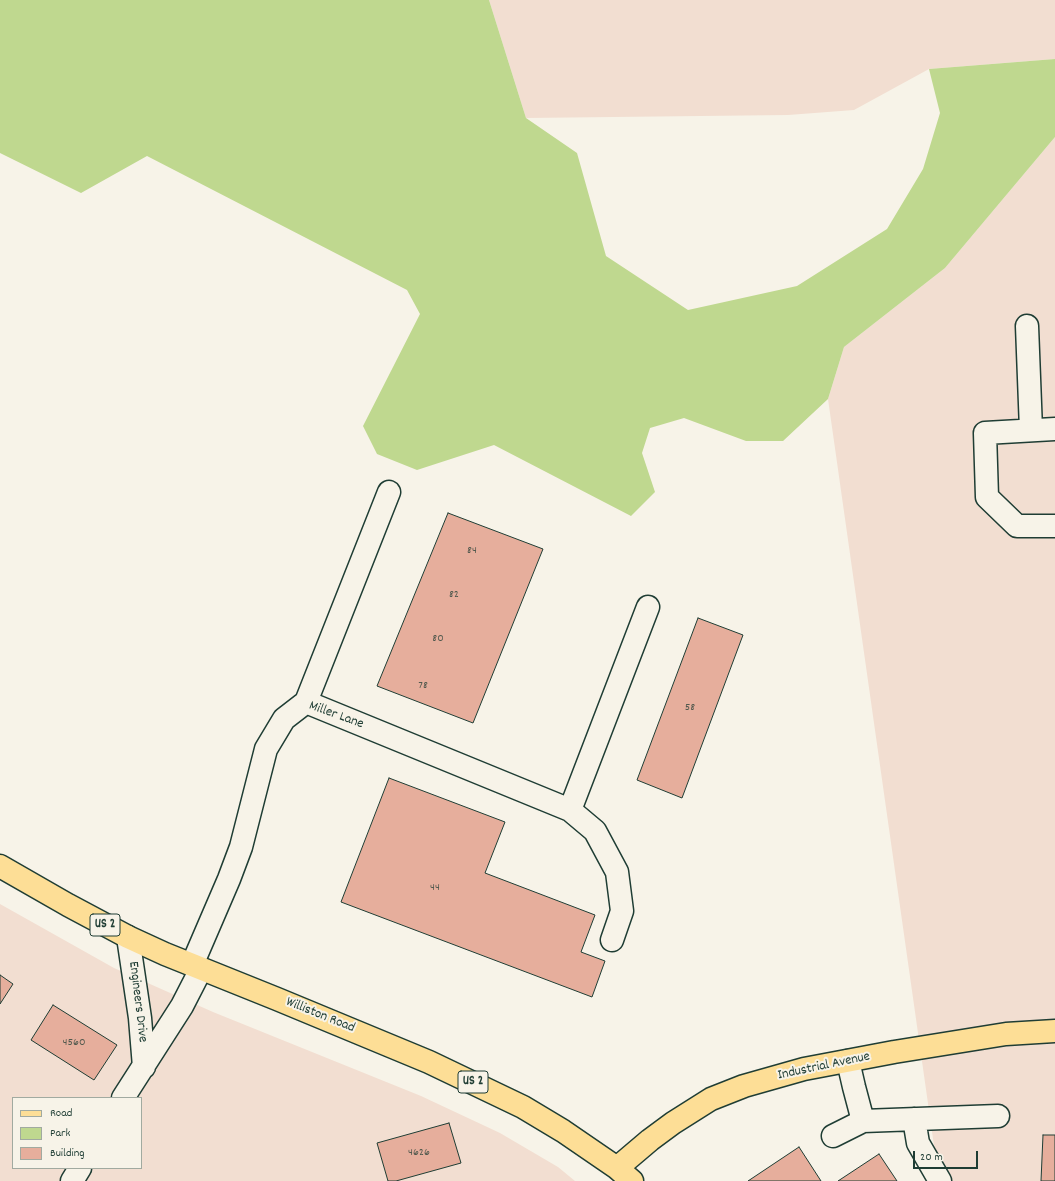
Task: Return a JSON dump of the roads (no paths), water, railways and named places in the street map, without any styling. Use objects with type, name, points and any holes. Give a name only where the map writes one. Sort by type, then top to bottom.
[{"type":"main road","name":"Williston Road","points":[[0,866],[128,937],[196,967],[354,1030],[476,1084],[523,1107],[563,1131],[625,1175]]},
{"type":"main road","name":"Industrial Avenue","points":[[625,1175],[656,1135],[711,1099],[744,1086],[804,1069],[894,1052],[1006,1034],[1055,1030]]},
{"type":"street","points":[[1026,326],[1031,430]]},
{"type":"street","points":[[1055,429],[986,433],[987,498],[1017,526],[1055,526]]},
{"type":"street","points":[[306,702],[390,492]]},
{"type":"street","points":[[570,810],[648,607]]},
{"type":"street","name":"Miller Lane","points":[[196,967],[241,847],[266,749],[284,719],[306,702],[570,810],[595,831],[617,872],[622,911],[612,940]]},
{"type":"street","name":"Engineers Drive","points":[[128,937],[140,1018],[144,1067]]},
{"type":"street","name":"Engineers Drive","points":[[124,1097],[182,1006],[196,967]]},
{"type":"street","points":[[848,1061],[863,1121]]},
{"type":"street","points":[[834,1136],[863,1121],[998,1116]]},
{"type":"street","points":[[914,1119],[918,1143],[940,1181]]},
{"type":"street","points":[[72,1181],[79,1169]]}]
